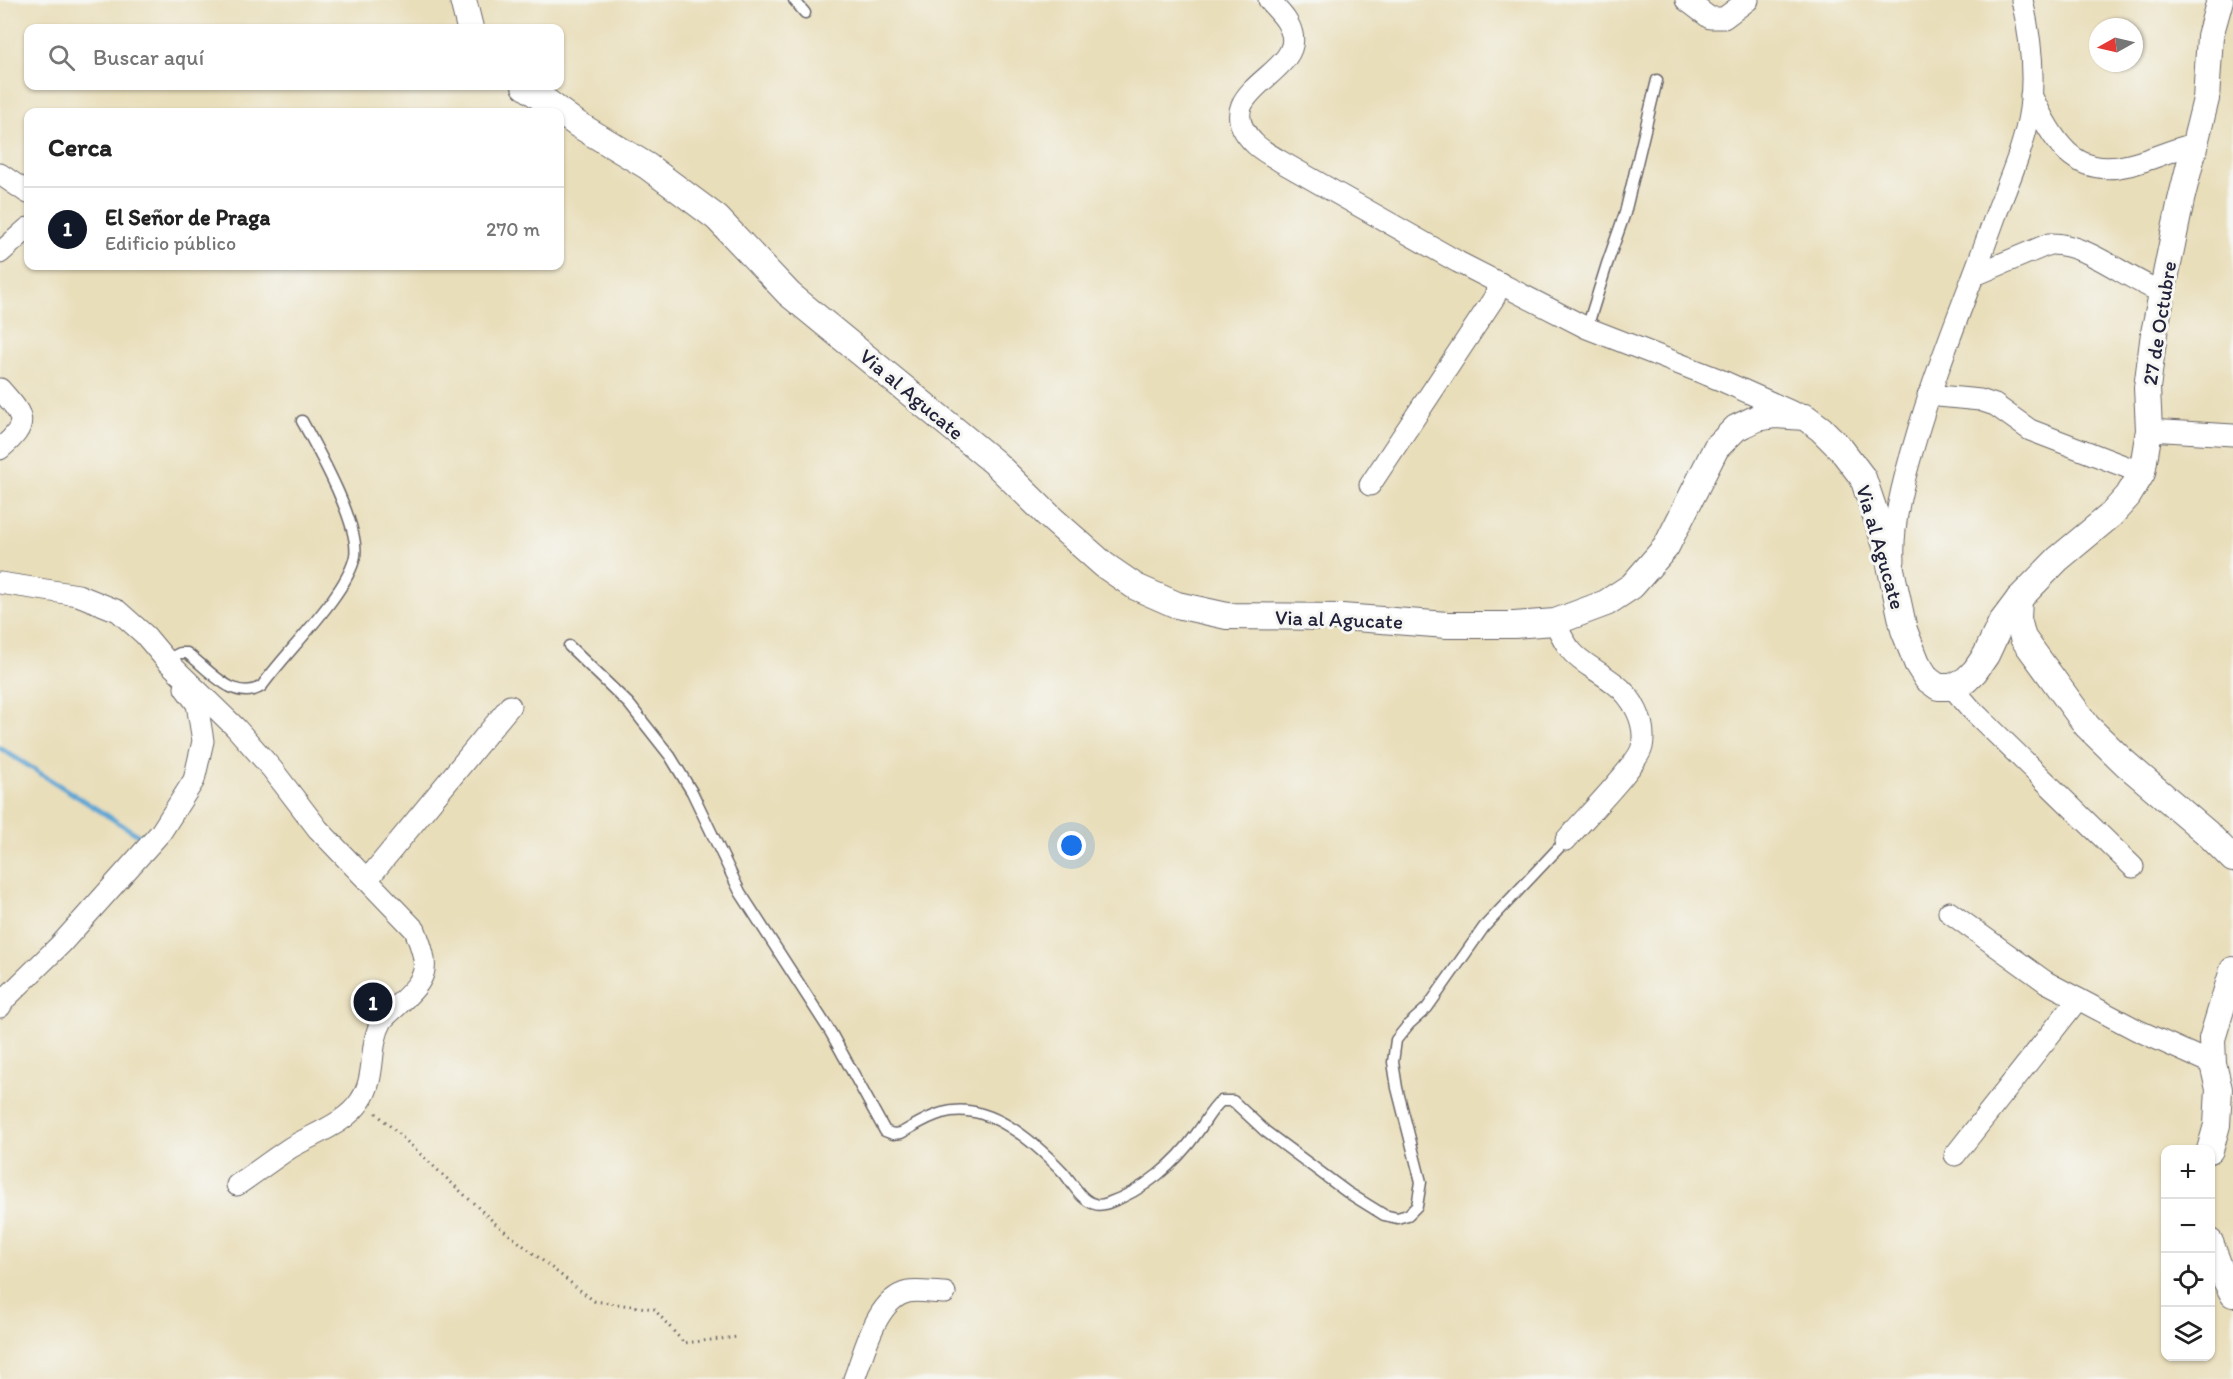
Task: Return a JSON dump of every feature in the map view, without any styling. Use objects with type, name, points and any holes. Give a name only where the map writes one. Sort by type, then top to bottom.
[{"type":"street","points":[[463,0],[469,24]]},
{"type":"street","points":[[1269,0],[1288,22],[1293,37],[1290,52],[1248,93],[1244,103],[1240,116],[1244,131],[1255,144],[1280,161],[1458,262],[1587,328],[1718,379],[1805,417]]},
{"type":"street","points":[[1686,0],[1710,18],[1724,18],[1748,0]]},
{"type":"street","points":[[1896,595],[1893,543],[1905,473],[1928,395],[2022,142],[2030,110],[2030,57],[2022,0]]},
{"type":"street","name":"27 de Octubre","points":[[2019,599],[2058,559],[2111,515],[2128,496],[2142,473],[2149,430],[2147,388],[2154,333],[2205,99],[2210,36],[2220,0]]},
{"type":"street","name":"Via al Agucate","points":[[531,90],[556,108]]},
{"type":"street","points":[[2031,95],[2057,141],[2073,157],[2087,166],[2102,170],[2129,165],[2194,144]]},
{"type":"street","name":"Via al Agucate","points":[[564,114],[647,166],[717,218],[789,294],[994,462],[1052,519],[1104,565],[1136,587],[1177,605],[1227,616],[1342,617],[1448,625],[1514,625],[1555,622],[1606,603],[1632,586],[1666,547],[1716,448],[1736,428],[1757,418],[1775,415],[1805,417],[1841,449],[1863,478],[1886,546],[1904,630],[1917,663],[1927,679],[1938,687],[1952,687]]},
{"type":"street","points":[[0,174],[24,190]]},
{"type":"street","points":[[0,253],[24,232]]},
{"type":"street","points":[[1974,274],[2049,244],[2062,243],[2162,292]]},
{"type":"street","points":[[1370,486],[1494,298],[1500,283]]},
{"type":"street","points":[[0,389],[20,415],[21,427],[17,435],[0,448]]},
{"type":"street","points":[[1928,395],[1980,400],[1995,405],[2030,430],[2142,473]]},
{"type":"street","points":[[2149,430],[2233,435]]},
{"type":"street","points":[[0,583],[78,595],[118,611],[145,635],[197,704],[203,741],[194,780],[161,832],[61,944],[5,999],[0,1007]]},
{"type":"street","points":[[2019,599],[2001,623],[1976,671],[1966,680],[1952,687],[1971,709],[2133,867]]},
{"type":"street","points":[[2019,599],[2018,619],[2023,638],[2087,726],[2233,859]]},
{"type":"street","points":[[1555,622],[1563,641],[1573,655],[1615,683],[1632,702],[1641,717],[1642,734],[1642,749],[1625,774],[1566,840]]},
{"type":"street","points":[[166,660],[236,728],[272,769],[318,829],[415,930],[423,951],[425,971],[417,988],[384,1018],[374,1036],[371,1072],[362,1099],[351,1112],[290,1148],[237,1185]]},
{"type":"street","points":[[367,880],[510,706]]},
{"type":"street","points":[[1949,912],[2046,982],[2137,1030],[2213,1064]]},
{"type":"street","points":[[2211,1145],[2217,1125],[2219,1089],[2213,1064],[2212,1039],[2233,970]]},
{"type":"street","points":[[1955,1155],[2078,999]]},
{"type":"street","points":[[2215,1253],[2233,1294]]},
{"type":"street","points":[[854,1379],[880,1313],[892,1298],[910,1291],[945,1293]]},
{"type":"lane","points":[[794,0],[805,14]]},
{"type":"lane","points":[[1587,328],[1625,213],[1657,80]]},
{"type":"lane","points":[[166,660],[180,653],[187,653],[210,674],[236,689],[255,691],[262,686],[345,580],[354,558],[353,532],[328,470],[302,421]]},
{"type":"lane","points":[[568,646],[629,704],[670,756],[692,792],[740,892],[831,1033],[885,1131],[893,1134],[901,1133],[943,1113],[970,1112],[1002,1121],[1028,1139],[1063,1173],[1084,1198],[1095,1204],[1106,1204],[1122,1197],[1154,1177],[1180,1155],[1198,1132],[1209,1112],[1221,1101],[1233,1101],[1265,1131],[1347,1192],[1384,1215],[1396,1218],[1408,1215],[1417,1206],[1421,1182],[1397,1088],[1393,1062],[1396,1040],[1426,1008],[1484,927],[1566,840]]},
{"type":"path","points":[[362,1099],[497,1225],[594,1301],[654,1309],[684,1343],[738,1337]]},
{"type":"waterway","points":[[0,748],[146,840]]},
{"type":"place","name":"El Señor de Praga","points":[[373,1002]]}]
